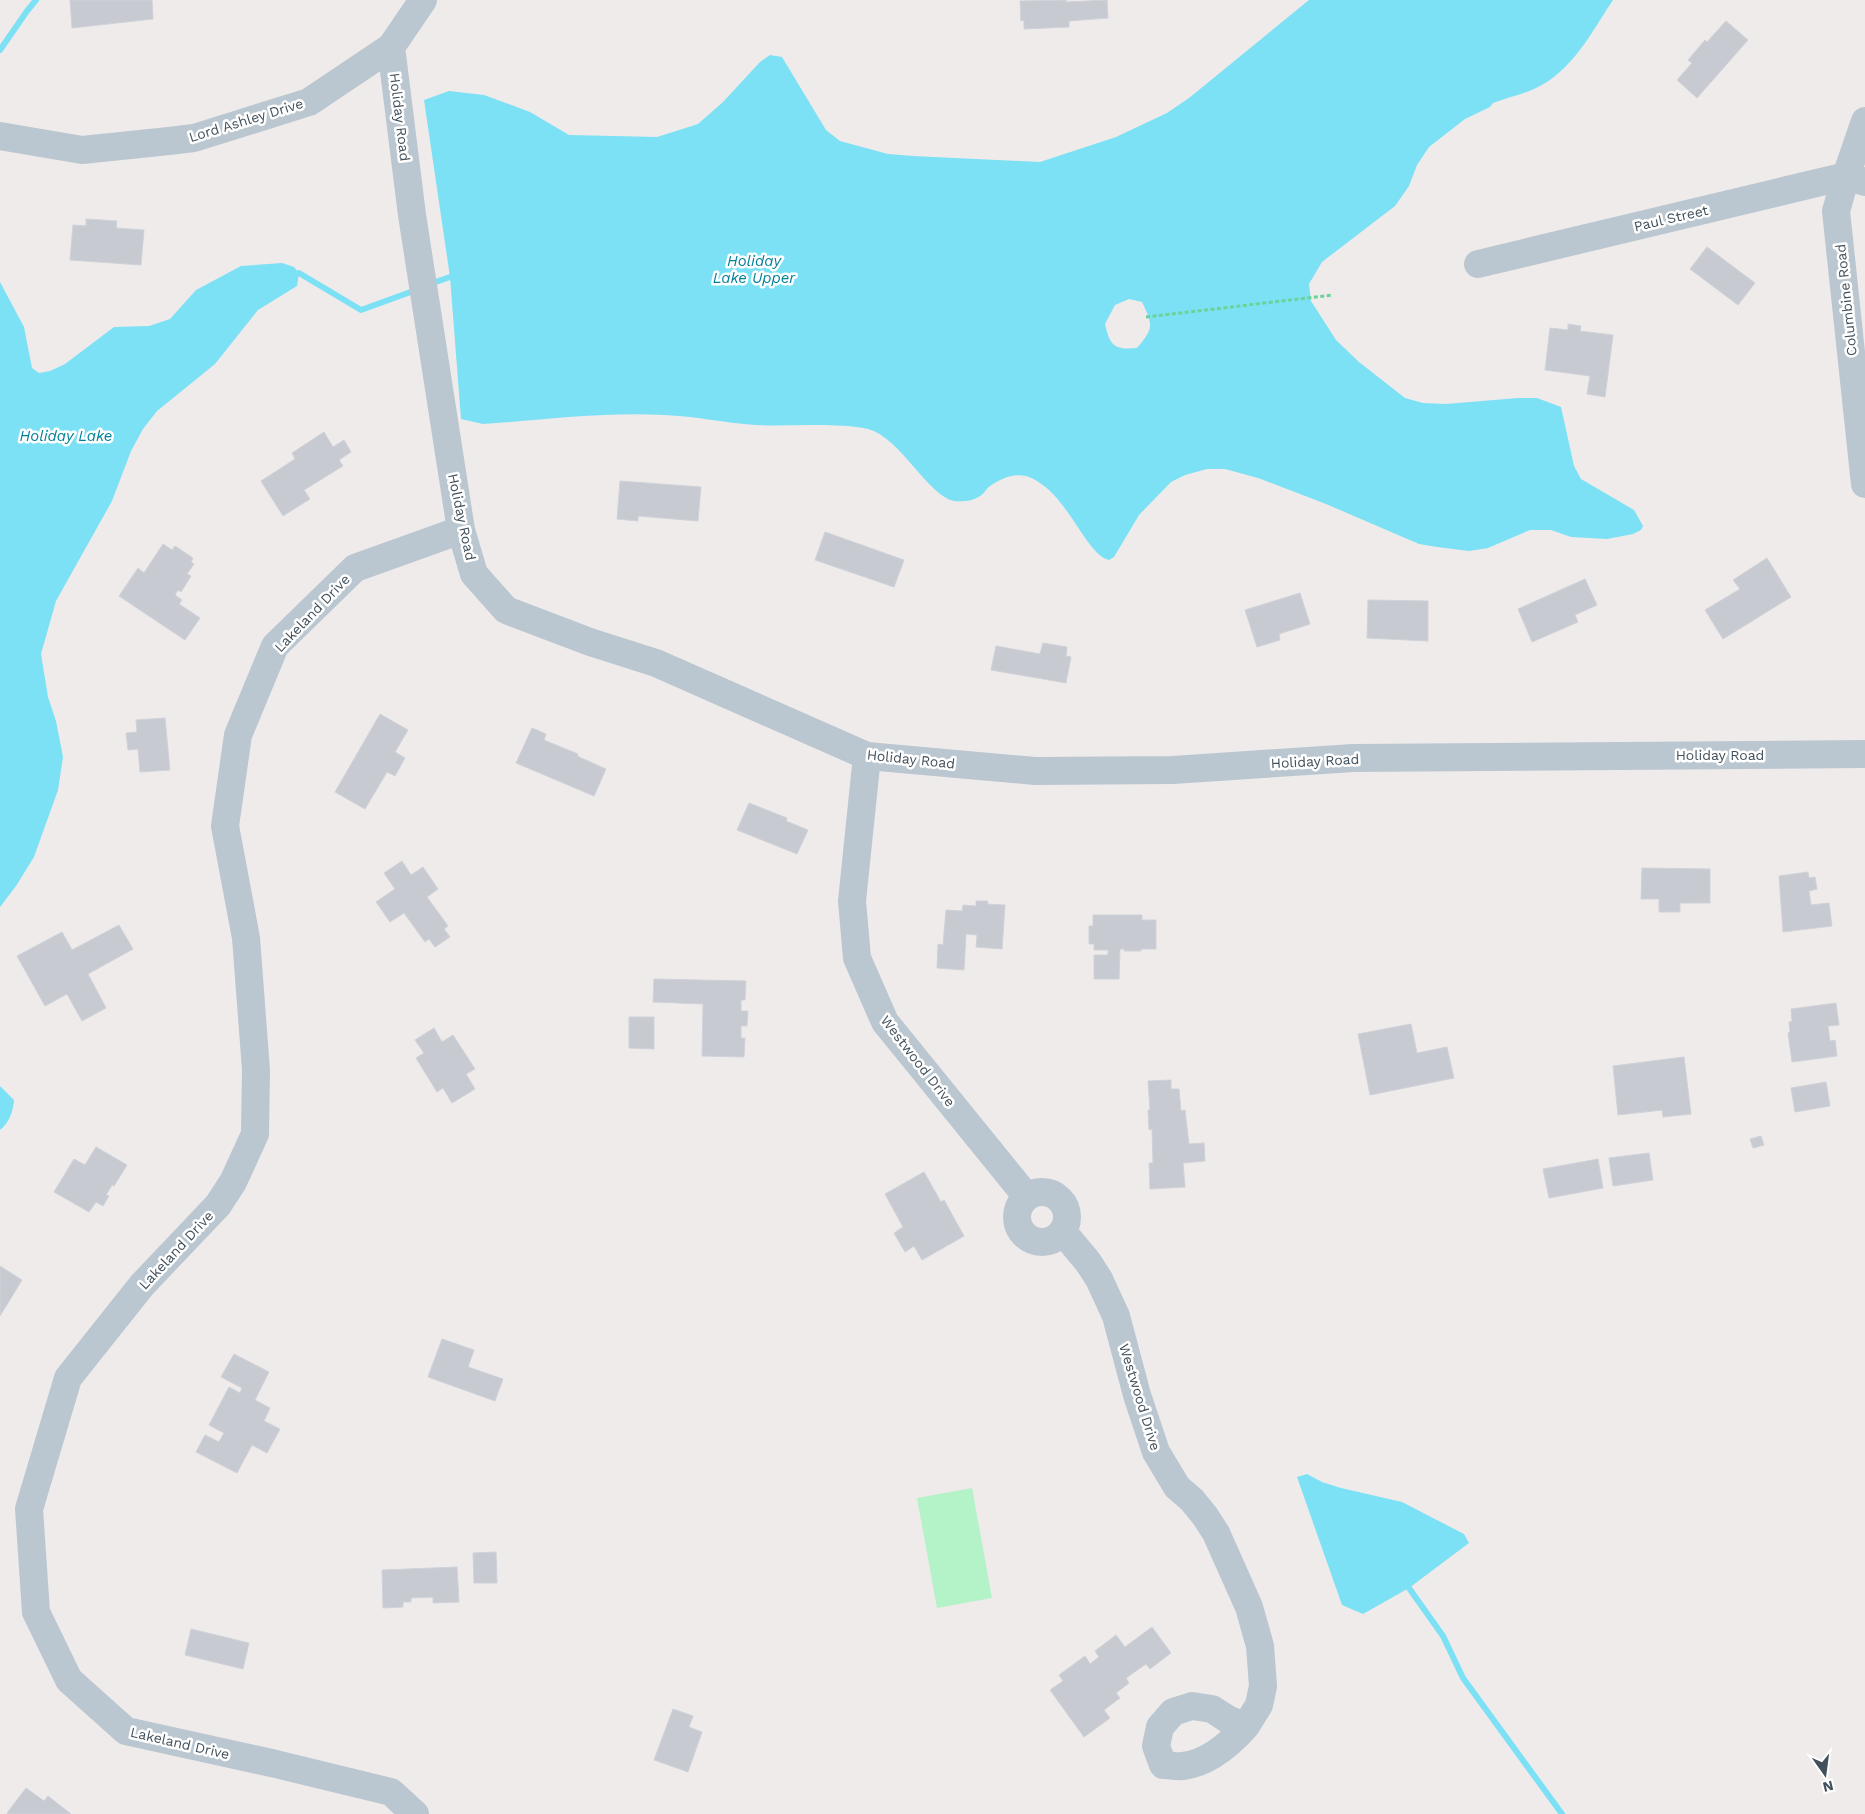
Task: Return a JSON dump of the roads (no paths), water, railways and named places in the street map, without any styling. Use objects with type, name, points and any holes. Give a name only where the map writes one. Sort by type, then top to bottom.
[{"type":"street","name":"Lord Ashley Drive","points":[[0,136],[82,150],[194,138],[309,102],[391,47],[423,0]]},
{"type":"street","name":"Holiday Road","points":[[391,47],[412,215],[461,530],[474,574],[506,610],[590,642],[656,663],[867,756],[1044,771],[1173,770],[1353,758],[1865,754]]},
{"type":"street","name":"Columbine Road","points":[[1865,121],[1855,179],[1836,210],[1865,484]]},
{"type":"street","name":"Paul Street","points":[[1478,264],[1855,179]]},
{"type":"street","name":"Lakeland Drive","points":[[415,1814],[391,1792],[276,1764],[126,1732],[69,1680],[36,1612],[29,1509],[68,1378],[142,1285],[218,1205],[233,1182],[255,1134],[256,1070],[246,938],[225,826],[238,735],[275,646],[355,568],[461,530]]},
{"type":"street","name":"Westwood Drive","points":[[867,756],[852,901],[857,958],[885,1022],[1026,1197]]},
{"type":"street","points":[[1050,1192],[1063,1202],[1068,1217],[1063,1232],[1048,1242],[1039,1243],[1031,1240],[1024,1235],[1016,1220],[1020,1203],[1034,1193],[1050,1192]]},
{"type":"street","name":"Westwood Drive","points":[[1063,1232],[1088,1262],[1116,1316],[1137,1394],[1156,1452],[1177,1487],[1192,1500],[1216,1533],[1249,1607],[1260,1646],[1263,1686],[1258,1706],[1246,1726]]},
{"type":"water","name":"Holiday Lake Upper","points":[[1309,0],[1613,0],[1580,50],[1559,73],[1534,89],[1493,103],[1490,107],[1465,119],[1429,147],[1417,165],[1409,186],[1395,206],[1322,262],[1309,284],[1311,301],[1336,340],[1359,362],[1405,398],[1423,403],[1446,404],[1537,398],[1561,407],[1574,466],[1581,479],[1634,510],[1643,526],[1641,530],[1633,534],[1607,539],[1571,537],[1551,530],[1530,530],[1488,548],[1469,551],[1437,547],[1419,544],[1326,504],[1258,478],[1225,469],[1207,469],[1185,475],[1171,482],[1139,515],[1114,557],[1109,560],[1100,555],[1091,546],[1064,507],[1040,483],[1026,476],[1012,476],[994,483],[977,498],[967,501],[954,501],[944,497],[934,489],[891,443],[880,434],[868,429],[827,425],[755,425],[641,414],[596,415],[483,424],[461,419],[450,277],[424,100],[449,91],[484,95],[530,112],[569,135],[657,137],[698,124],[723,102],[760,62],[770,55],[782,57],[826,130],[840,141],[888,154],[1040,162],[1116,137],[1167,113],[1189,98]],"holes":[[[1129,299],[1142,302],[1150,321],[1149,331],[1146,336],[1137,348],[1123,348],[1114,345],[1111,342],[1105,324],[1115,305]]]},
{"type":"water","name":"Holiday Lake","points":[[282,263],[294,267],[299,273],[297,286],[258,310],[215,364],[157,411],[143,429],[131,451],[112,501],[56,601],[41,654],[48,697],[56,721],[63,757],[58,790],[34,857],[0,907],[0,282],[24,327],[32,368],[39,373],[50,371],[65,364],[114,327],[149,326],[170,319],[196,290],[241,266]]},
{"type":"water","points":[[0,1086],[14,1100],[10,1117],[0,1130]]},
{"type":"water","points":[[1307,1474],[1322,1482],[1341,1488],[1402,1502],[1464,1534],[1469,1543],[1409,1588],[1363,1614],[1342,1605],[1297,1477]]},
{"type":"waterway","points":[[0,50],[36,0]]},
{"type":"waterway","points":[[293,276],[299,273],[361,310],[416,290]]},
{"type":"waterway","points":[[430,284],[450,277],[458,279]]},
{"type":"waterway","points":[[1404,1581],[1443,1636],[1463,1678],[1562,1814]]}]
